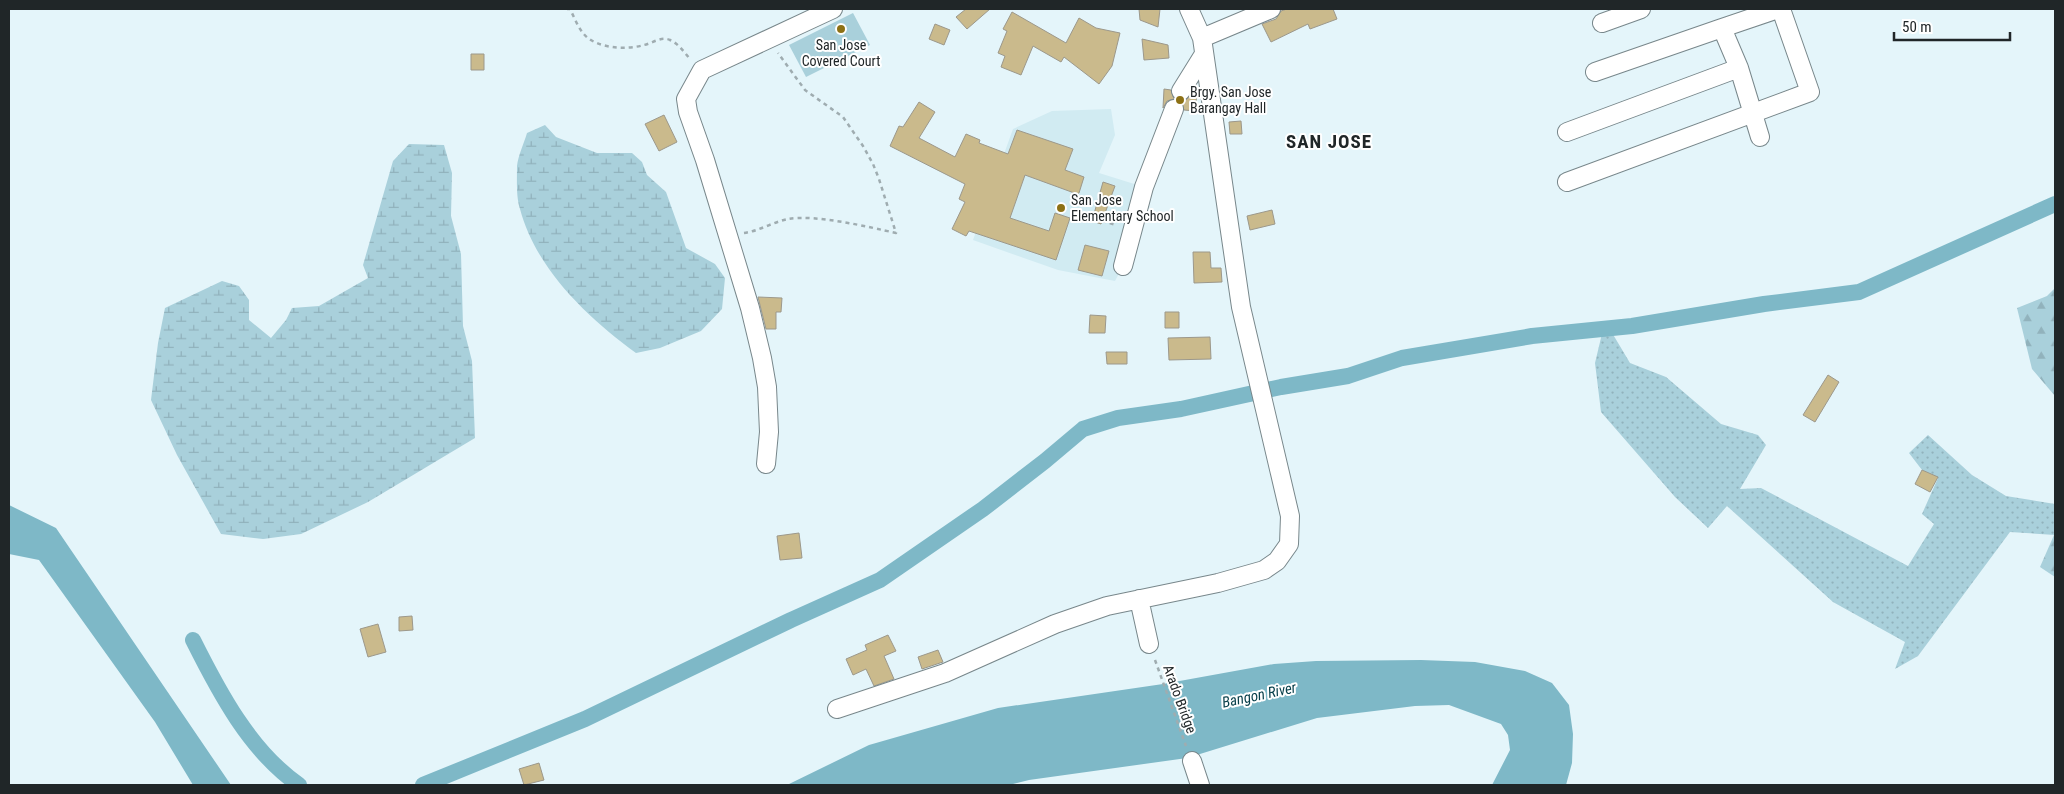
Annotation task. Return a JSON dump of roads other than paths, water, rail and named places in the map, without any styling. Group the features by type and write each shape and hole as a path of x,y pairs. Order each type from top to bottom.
{"street":[{"path":"766,464 769,432 768,387 762,358 750,308 688,112 686,98 702,70 833,9"},
{"path":"837,710 945,673 1055,624 1108,606 1241,578 1264,570 1277,561 1289,544 1290,516 1241,308 1203,46 1188,9"},
{"path":"1182,91 1203,46 1271,9"},
{"path":"1602,23 1641,9"},
{"path":"1567,182 1810,92 1780,9 1595,72"},
{"path":"1722,28 1738,68 1760,137"},
{"path":"1567,132 1738,68"},
{"path":"1123,266 1144,187 1174,109"},
{"path":"1139,599 1149,644"},
{"path":"1192,761 1200,785"}],"water":[{"path":"9,505 56,528 231,785 193,785 155,722 39,560 9,554"},
{"name":"Bangon River","path":"1421,660 1475,662 1525,671 1552,683 1569,705 1573,734 1572,763 1566,785 1492,785 1510,750 1508,735 1501,724 1449,705 1415,706 1317,718 1187,758 1029,780 1009,785 787,785 869,745 998,708 1163,684 1274,664 1316,661"}],"waterway":[{"path":"423,785 585,719 791,620 880,580 983,509 1083,429 1118,418 1181,409 1281,387 1348,376 1402,358 1532,336 1632,326 1764,304 1859,292 2055,204"},
{"path":"193,640 237,719 265,755 299,785"}],"place":[{"name":"San Jose Covered Court","path":"841,29"},
{"name":"Brgy. San Jose Barangay Hall","path":"1180,100"},
{"name":"San Jose Elementary School","path":"1061,208"}],"district":[{"name":"SAN JOSE","path":"1329,141"}]}
